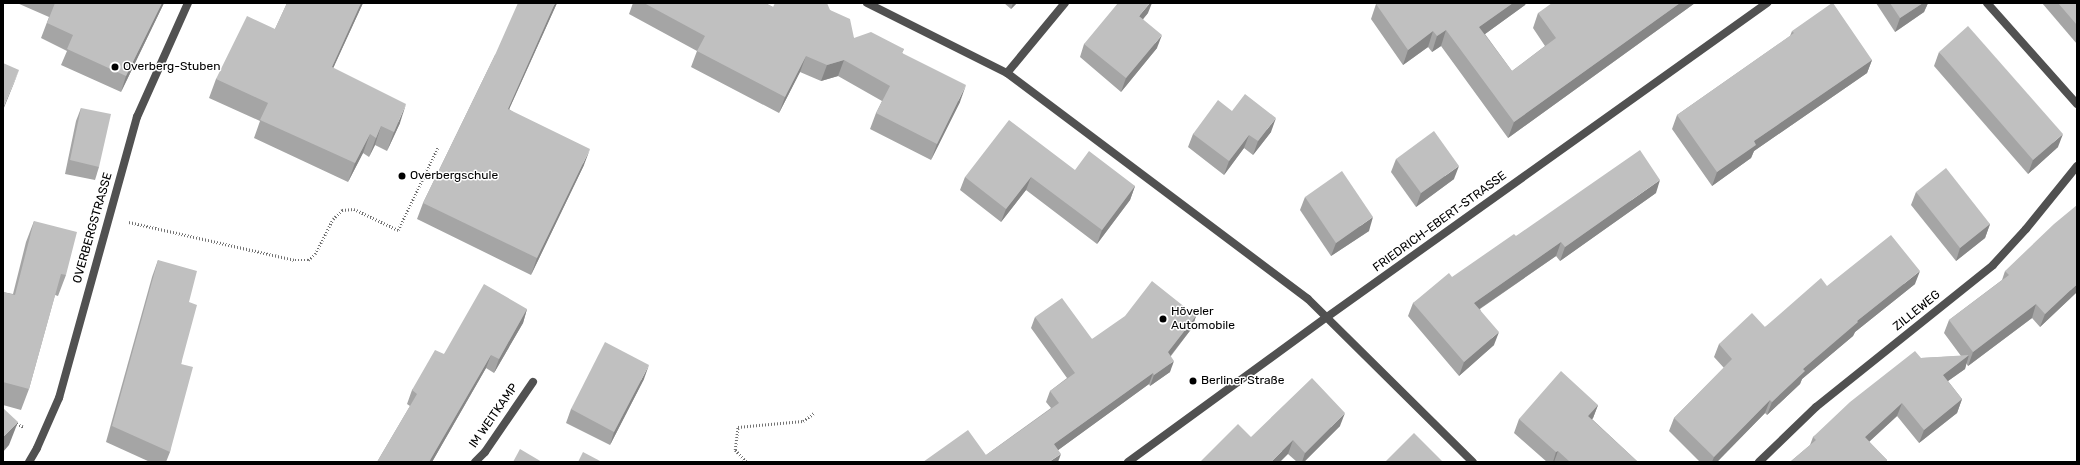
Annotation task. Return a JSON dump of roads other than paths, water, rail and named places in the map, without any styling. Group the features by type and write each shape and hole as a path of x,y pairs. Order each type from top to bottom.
{"street":[{"name":"OVERBERGSTRASSE","path":"28,462 37,448 59,398 136,117 188,3"},
{"path":"867,3 1007,73 1308,299 1473,462"},
{"path":"1007,73 1065,3"},
{"name":"FRIEDRICH-EBERT-STRASSE","path":"1128,462 1327,317 1767,3"},
{"path":"1987,3 2077,104"},
{"name":"ZILLEWEG","path":"1759,462 1816,407 1993,265 2026,229 2077,166"},
{"name":"IM WEITKAMP","path":"475,462 485,452 533,382"}],"place":[{"name":"Overberg-Stuben","path":"115,67"},
{"name":"Overbergschule","path":"402,176"},
{"name":"Höveler Automobile","path":"1163,319"},
{"name":"Berliner Straße","path":"1193,381"}]}
